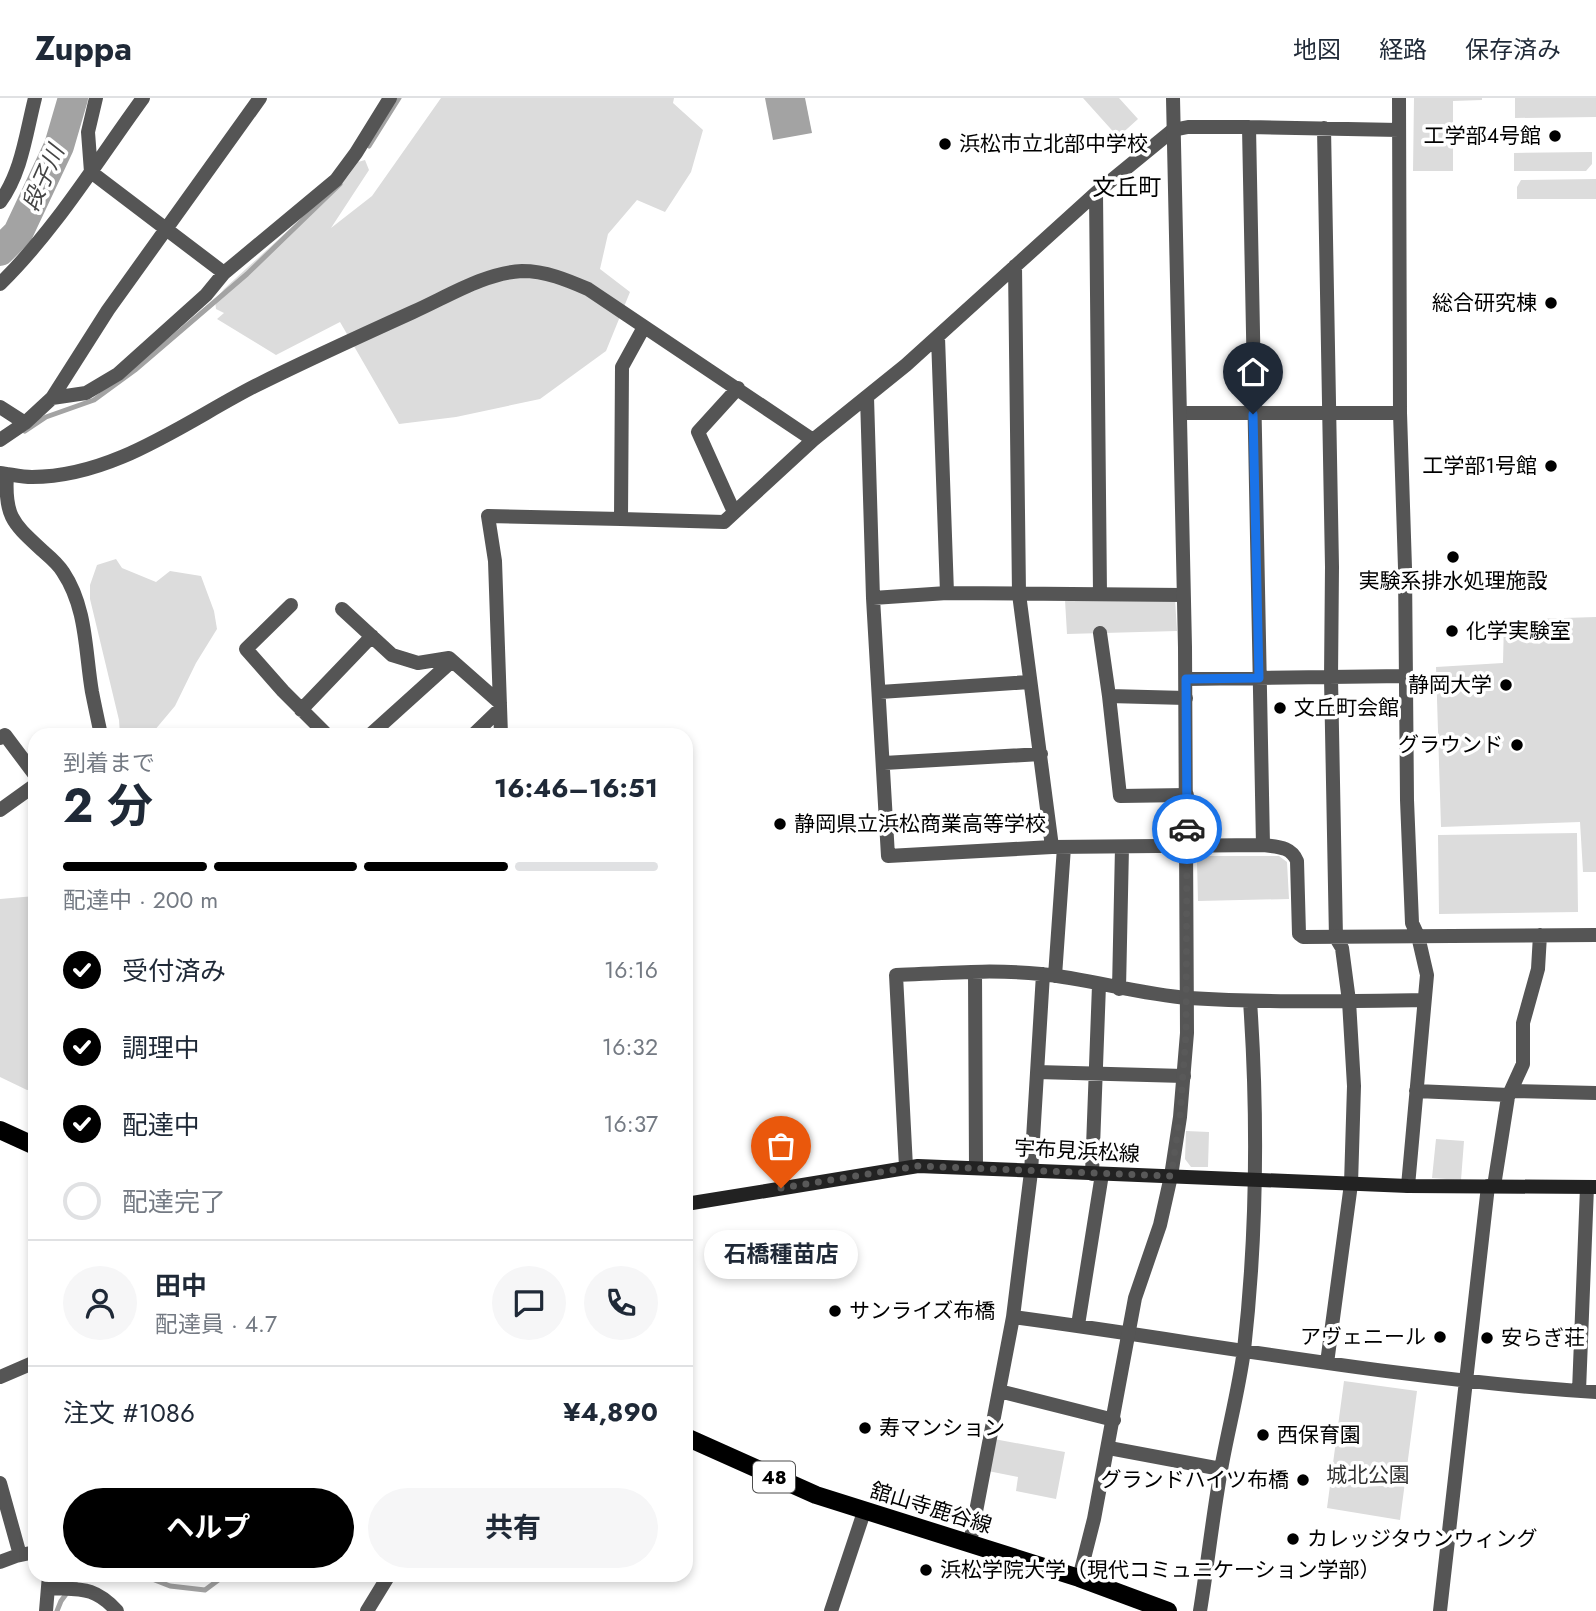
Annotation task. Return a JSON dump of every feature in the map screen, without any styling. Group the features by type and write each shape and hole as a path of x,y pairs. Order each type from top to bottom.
{"main road":[{"path":"8,1133 28,1143"},
{"name":"宇布見浜松線","path":"693,1203 906,1167 976,1167 1031,1172 1408,1186 1592,1187"},
{"name":"舘山寺鹿谷線","path":"693,1440 816,1495 1079,1578 1168,1611"}],"street":[{"path":"0,202 11,187 22,155 35,98"},
{"path":"96,98 88,132 91,172 224,273"},
{"path":"0,284 23,262 66,207 143,98"},
{"path":"0,440 25,423 52,398 108,310 260,98"},
{"path":"52,398 86,393 118,374 206,295 224,273 336,180 390,98"},
{"path":"1079,1578 1109,1448 1139,1282 1160,1225 1171,1176 1184,1076 1186,679 1173,98"},
{"path":"1399,98 1400,413 1407,800 1412,923 1418,936 1427,975 1408,1186"},
{"path":"501,728 495,561 488,516 724,522 813,440 938,337 1096,193 1173,130 1188,127 1249,127 1399,130"},
{"path":"1249,127 1263,845"},
{"path":"1324,128 1336,938 1342,948 1349,1001 1354,1086 1351,1184 1326,1363"},
{"path":"1096,193 1100,594"},
{"path":"970,1543 1013,1317 1031,1172 1037,1072 1049,975 1058,847 1029,682 1019,594 1015,266"},
{"path":"100,728 78,602 59,566 11,517 4,474 31,477 100,466 200,417 283,372 491,277 522,271 556,275 588,289 813,440"},
{"path":"621,519 622,367 644,327"},
{"path":"938,337 947,593"},
{"path":"734,512 698,432 737,388"},
{"path":"867,397 873,598 888,856 1058,847 1263,845 1285,848 1294,853 1297,861 1299,934 1307,937 1596,935"},
{"path":"0,407 25,423"},
{"path":"1181,413 1400,413"},
{"path":"873,598 947,593 1183,595"},
{"path":"291,604 246,649 320,728"},
{"path":"342,609 392,655 418,663 449,658 500,706"},
{"path":"1100,633 1120,796 1187,794"},
{"path":"301,709 372,636"},
{"path":"378,728 452,661"},
{"path":"1186,679 1406,676"},
{"path":"880,692 1029,682"},
{"path":"1109,696 1186,698"},
{"path":"480,728 500,706"},
{"path":"0,738 5,735 28,766"},
{"path":"884,764 1041,754"},
{"path":"0,810 28,790"},
{"path":"1119,989 1122,847"},
{"path":"1440,1611 1465,1382 1491,1186 1511,1093 1523,1064 1523,1023 1538,969 1539,935"},
{"path":"906,1167 896,975 1006,971 1049,975 1119,989 1186,998 1250,1001 1424,1000"},
{"path":"975,972 976,1167"},
{"path":"1078,1325 1097,1174 1099,985"},
{"path":"1200,1611 1221,1469 1243,1352 1251,1271 1255,1181 1255,1077 1250,1001"},
{"path":"1037,1072 1184,1076"},
{"path":"1416,1091 1596,1093"},
{"path":"1579,1391 1592,1187"},
{"path":"1013,1317 1465,1382 1596,1392"},
{"path":"0,1377 28,1365"},
{"path":"999,1391 1114,1420"},
{"path":"1109,1448 1221,1469"},
{"path":"0,1483 20,1555"},
{"path":"831,1611 864,1512"},
{"path":"0,1562 28,1553"},
{"path":"367,1611 385,1582"},
{"path":"46,1611 51,1584 97,1593 117,1611"}],"green space":[{"path":"441,98 674,98 673,103 703,130 691,172 665,212 637,200 608,234 600,269 630,292 606,351 540,399 456,417 399,424 340,322 276,355 217,319 224,313 216,309 215,300 348,176 358,162 365,160 369,170 331,228 372,196"},
{"path":"1083,98 1119,98 1138,119 1118,137"},
{"path":"1414,98 1482,98 1453,101 1453,171 1413,171"},
{"path":"1515,98 1596,98 1596,117 1515,118"},
{"path":"1592,152 1592,164 1586,171 1514,171 1514,153"},
{"path":"1596,179 1596,199 1517,199 1517,187 1521,180"},
{"path":"116,559 122,568 156,582 170,571 201,576 214,611 217,629 196,663 175,706 157,728 120,728 90,599 90,585 97,565"},
{"path":"1175,599 1177,631 1067,634 1065,600"},
{"name":"グラウンド","path":"1596,617 1596,872 1583,872 1580,822 1441,827 1436,667 1503,663 1504,620"},
{"path":"1577,833 1578,912 1439,914 1438,835"},
{"path":"1201,856 1279,856 1287,862 1289,899 1198,901 1197,861"},
{"path":"28,897 28,1090 0,1077 0,899"},
{"path":"1186,1131 1209,1132 1208,1167 1191,1167 1185,1159"},
{"path":"1436,1139 1464,1141 1461,1180 1432,1178"},
{"name":"城北公園","path":"1344,1381 1417,1391 1400,1520 1327,1508"},
{"path":"994,1439 1065,1452 1056,1499 1016,1491 1018,1477 988,1471"}],"shaded area":[{"path":"765,98 805,98 812,133 773,140"}],"waterway":[{"name":"段子川","path":"0,251 18,233 59,146 73,98"},
{"path":"369,146 399,98"},
{"path":"25,431 46,417 94,400 135,370 247,274 340,184"},
{"path":"57,1611 75,1582"},
{"path":"160,1582 170,1586 205,1590 216,1582"}],"way so far":[{"path":"781,1188 918,1166 1171,1176 1180,1117 1186,1033 1187,829"}],"place":[{"name":"工学部4号館","path":"1555,136"},
{"name":"浜松市立北部中学校","path":"945,144"},
{"name":"総合研究棟","path":"1551,303"},
{"name":"工学部1号館","path":"1551,466"},
{"name":"実験系排水処理施設","path":"1453,557"},
{"name":"化学実験室","path":"1452,631"},
{"name":"静岡大学","path":"1506,685"},
{"name":"文丘町会館","path":"1280,708"},
{"name":"グラウンド","path":"1517,745"},
{"name":"静岡県立浜松商業高等学校","path":"780,824"},
{"name":"石橋種苗店","path":"781,1188"},
{"name":"サンライズ布橋","path":"835,1311"},
{"name":"アヴェニール","path":"1440,1337"},
{"name":"安らぎ荘","path":"1487,1338"},
{"name":"寿マンション","path":"865,1428"},
{"name":"西保育園","path":"1263,1435"},
{"name":"グランドハイツ布橋","path":"1303,1480"},
{"name":"カレッジタウンウィング","path":"1293,1539"},
{"name":"浜松学院大学（現代コミュニケーション学部）","path":"926,1570"}],"district":[{"name":"文丘町","path":"1127,187"}],"route":[{"path":"1187,829 1186,679 1259,678 1253,414"}]}
